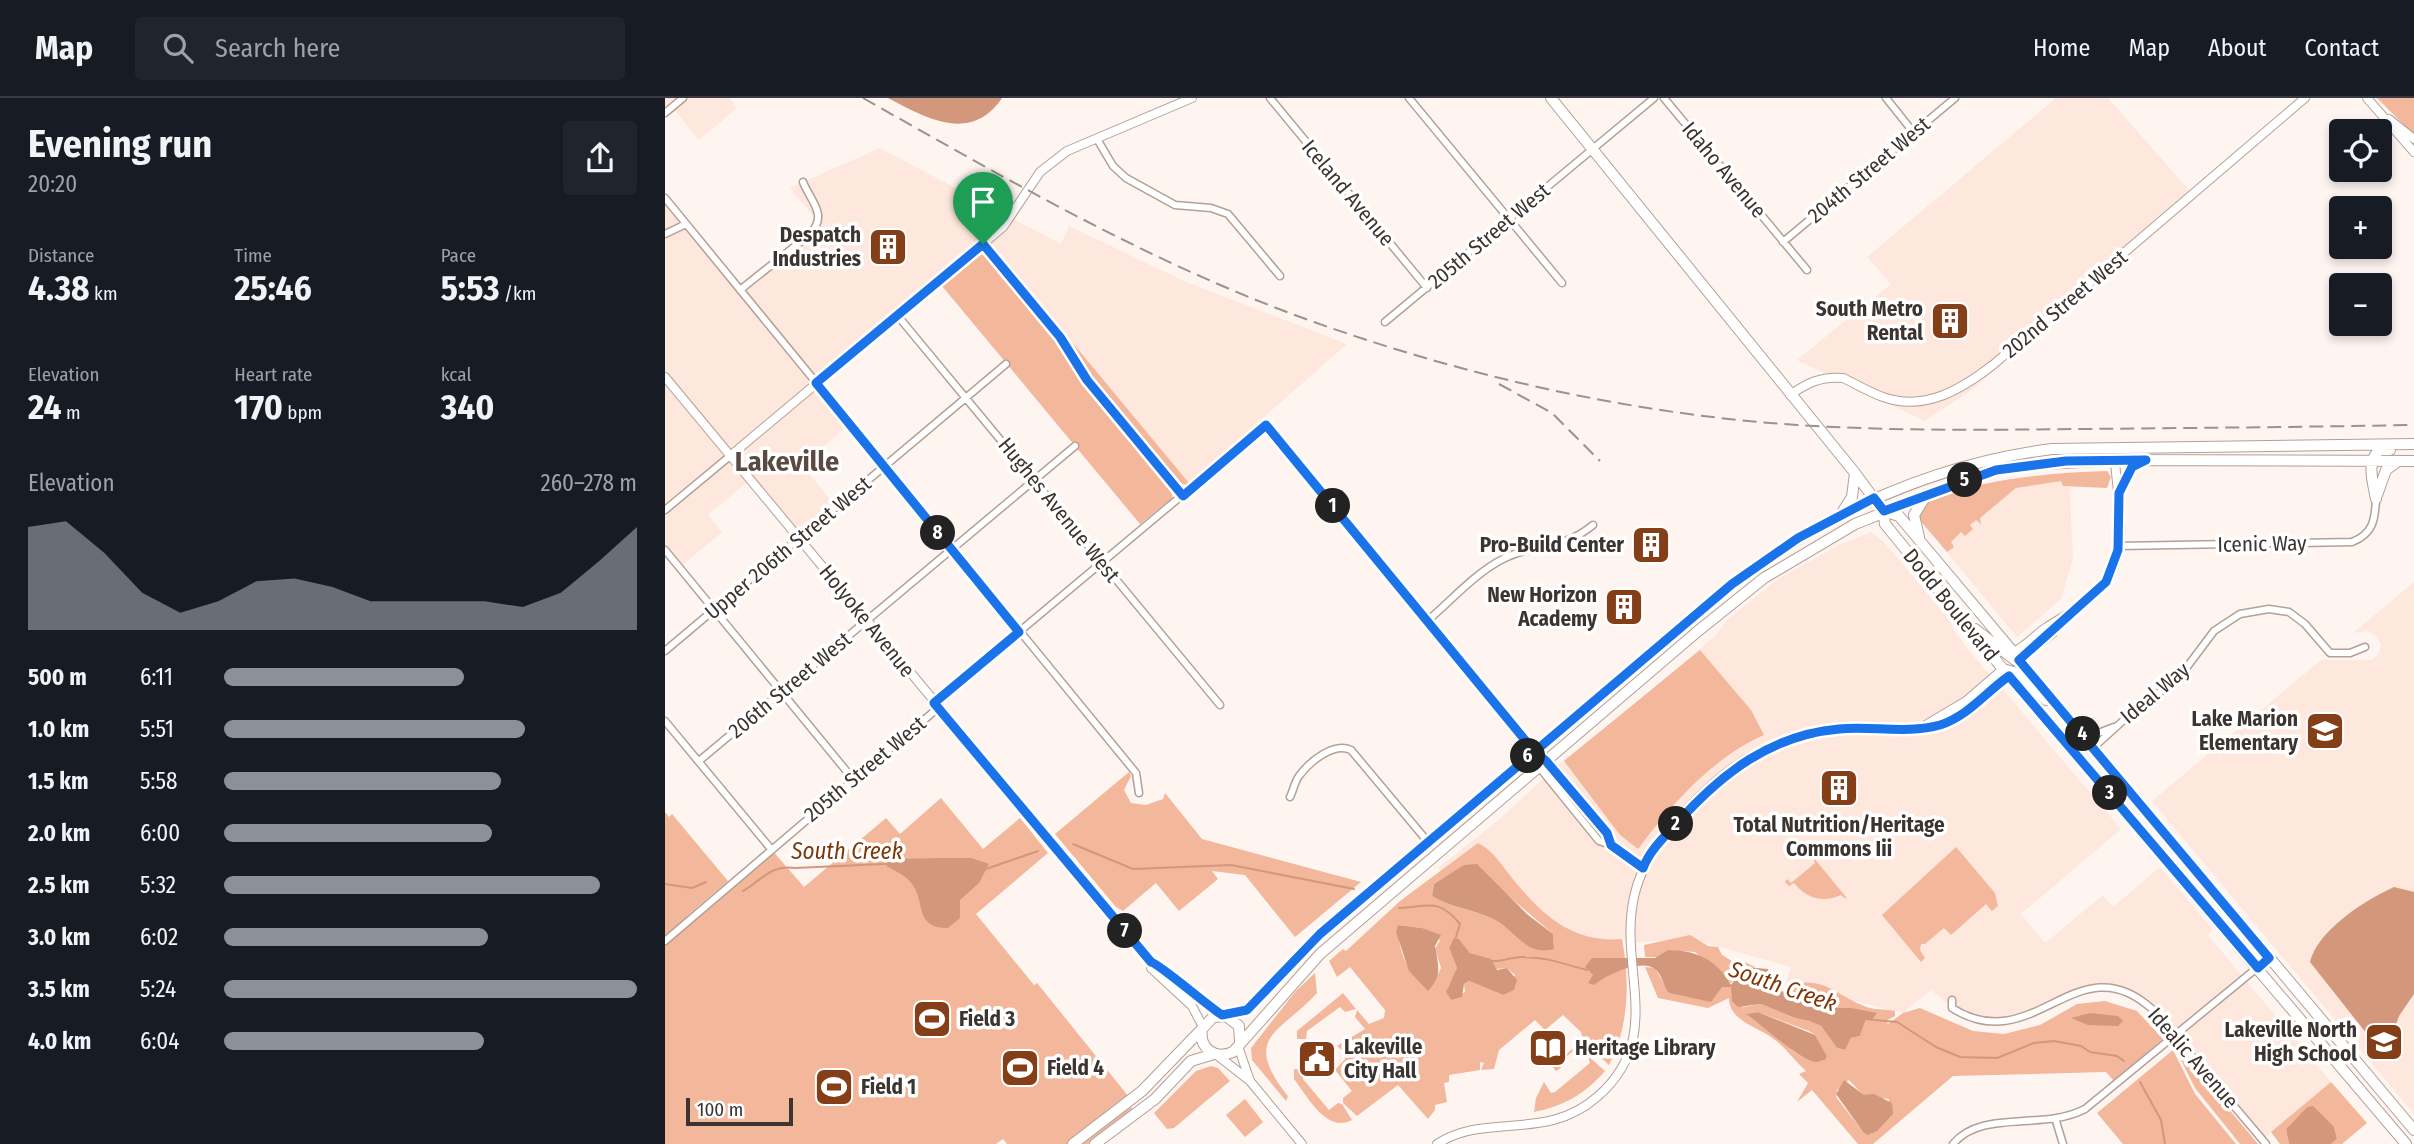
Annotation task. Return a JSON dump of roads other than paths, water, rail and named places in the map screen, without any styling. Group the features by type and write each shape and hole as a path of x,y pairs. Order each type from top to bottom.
{"main road":[{"name":"Dodd Boulevard","path":"1551,98 1855,473 1884,511 1885,524 1965,623 2406,1144"},
{"path":"1095,1144 1155,1099 1191,1061 1215,1054 1229,1054 1320,954 1732,584 1780,549 1839,515 1874,498 1957,467 1995,457 2052,449 2414,444"},
{"path":"2376,499 2373,461 2379,450 2414,444"},
{"path":"2115,460 2120,452 2151,447"},
{"path":"1073,1144 1142,1091 1209,1019 1247,1010 1303,949 1428,842 1539,759 1764,578 1820,543 1884,511 1996,470 2066,461 2409,461"},
{"path":"2376,499 2390,465 2409,461"},
{"path":"1839,515 1849,505 1855,473"},
{"path":"1923,547 1913,519 1920,502 1928,493"},
{"name":"Dodd Boulevard","path":"1884,511 1899,516 2414,1130"},
{"path":"1965,623 1987,637 2008,656 2016,656"},
{"path":"2006,672 2017,673 2064,712"},
{"path":"2061,738 2082,750 2094,747"},
{"path":"1224,1015 1239,1026 1239,1044"},
{"path":"1203,1028 1203,1044 1215,1054"}],"street":[{"path":"665,113 683,98"},
{"path":"665,510 983,244 1013,215 1045,166 1067,151 1192,98"},
{"name":"Iceland Avenue","path":"1270,98 1427,288"},
{"path":"1409,98 1562,283"},
{"name":"205th Street West","path":"1385,322 1654,98"},
{"name":"Idaho Avenue","path":"1664,98 1807,270"},
{"path":"1886,98 1914,133"},
{"name":"204th Street West","path":"1783,242 1955,98"},
{"name":"202nd Street West","path":"1790,395 1809,383 1833,377 1843,378 1898,401 1923,401 1958,389 1994,364 2305,98"},
{"path":"2367,98 2414,152"},
{"path":"2379,111 2414,139"},
{"path":"1097,139 1113,166 1126,178 1175,205 1211,208 1228,214 1280,276"},
{"path":"740,290 817,224 819,211 803,182"},
{"path":"665,198 1136,773 1139,793"},
{"path":"665,234 686,224"},
{"path":"983,244 1060,337 1087,380 1183,496"},
{"name":"Hughes Avenue West","path":"897,315 1220,705"},
{"name":"Upper 206th Street West","path":"665,651 1006,364"},
{"name":"Holyoke Avenue","path":"665,377 1151,962 1155,973 1194,1009 1203,1028"},
{"name":"205th Street West","path":"665,941 1019,632 1266,425 1427,621"},
{"name":"206th Street West","path":"699,761 1075,446"},
{"path":"2016,656 2053,633 2058,623 2106,582 2118,546 2119,493 2115,460"},
{"path":"2119,493 2132,467 2146,460"},
{"name":"Icenic Way","path":"2118,546 2352,542 2364,537 2374,524 2376,499"},
{"path":"1593,525 1558,546 1520,552 1502,559 1427,621 1539,759 1599,841 1611,845 1643,868"},
{"path":"665,550 853,779"},
{"name":"Ideal Way","path":"2094,747 2116,726 2178,679 2214,631 2240,614 2269,609 2289,612 2301,620 2330,653 2350,653 2365,647"},
{"path":"1437,1144 1468,1130 1517,1128 1557,1120 1597,1098 1617,1075 1631,1049 1637,1013 1632,906 1643,868 1656,846 1704,793 1759,752 1800,736 1832,729 1924,726 1966,701 2006,672"},
{"path":"665,721 771,849"},
{"name":"Ideal Way","path":"2082,732 2093,735 2116,726"},
{"path":"1290,797 1299,776 1331,748 1342,746 1351,750 1428,842"},
{"path":"1539,759 1607,833 1611,845"},
{"path":"1953,1144 1967,1132 1987,1125 2056,1121 2095,1103 2269,958"},
{"name":"Holyoke Avenue","path":"1151,962 1157,963 1177,982 1224,1015"},
{"name":"Idealic Avenue","path":"1952,1000 1952,1008 1973,1018 2005,1023 2028,1017 2073,992 2111,989 2149,1005 2266,1144"},
{"path":"1239,1044 1250,1081"},
{"path":"1215,1054 1250,1081 1301,1144"},
{"path":"2056,1121 2063,1144"}],"waterway":[{"name":"South Creek","path":"1073,844 1133,869 1231,865 1354,889"},
{"name":"South Creek","path":"986,869 1038,851"},
{"name":"South Creek","path":"743,891 779,868 884,864"},
{"name":"South Creek","path":"665,884 692,888 706,882"},
{"name":"South Creek","path":"1399,908 1432,906 1445,910 1460,924 1456,937"},
{"name":"South Creek","path":"1492,961 1534,958 1587,970"},
{"name":"South Creek","path":"1864,1019 1897,1022 1936,1047 1960,1057 1997,1058 2034,1043 2054,1041 2081,1046 2090,1052 2117,1056 2124,1061"},
{"name":"South Creek","path":"2140,1082 2161,1120 2165,1144"}],"railway":[{"path":"863,98 1084,220 1197,275 1372,342 1431,360 1552,390 1674,412 1735,420 1832,427 2010,430 2414,425"},
{"path":"1499,384 1552,413 1600,461"}],"place":[{"name":"Despatch Industries","path":"888,247"},
{"name":"South Metro Rental","path":"1950,321"},
{"name":"Pro-Build Center","path":"1651,545"},
{"name":"New Horizon Academy","path":"1624,607"},
{"name":"Lake Marion Elementary","path":"2325,731"},
{"name":"Total Nutrition/Heritage Commons Iii","path":"1839,788"},
{"name":"Field 3","path":"932,1019"},
{"name":"Lakeville North High School","path":"2384,1042"},
{"name":"Heritage Library","path":"1548,1048"},
{"name":"Lakeville City Hall","path":"1317,1059"},
{"name":"Field 4","path":"1020,1068"},
{"name":"Field 1","path":"834,1087"}],"district":[{"name":"Lakeville","path":"787,461"}]}
